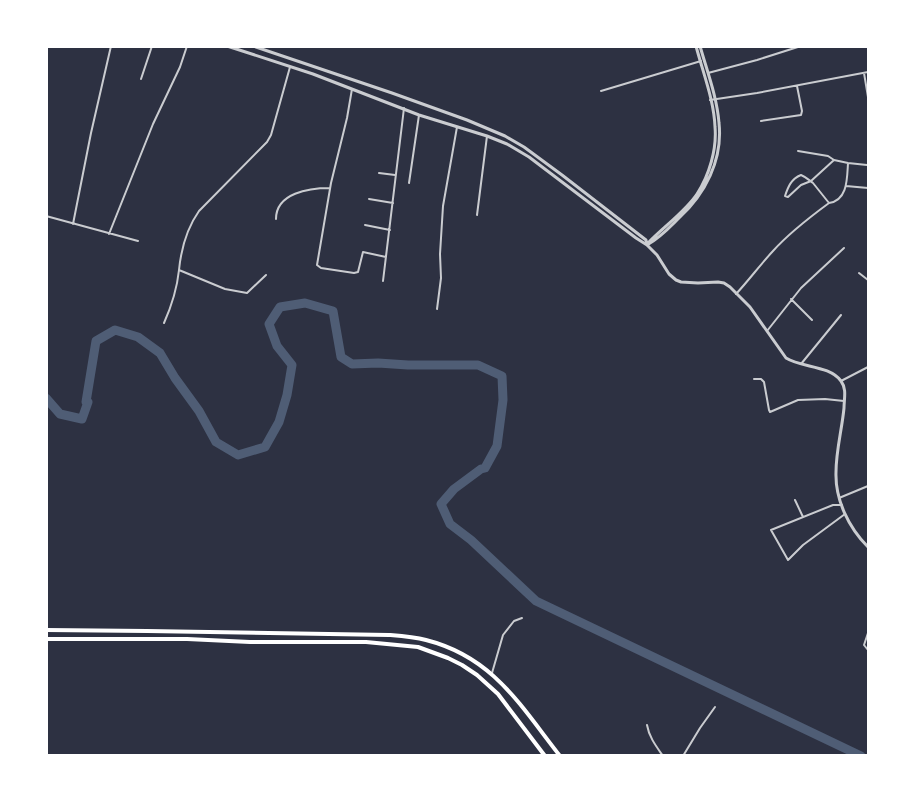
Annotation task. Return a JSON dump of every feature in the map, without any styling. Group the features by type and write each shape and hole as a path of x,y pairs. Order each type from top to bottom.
{"main road":[{"path":"46,630 389,635 425,640 458,652 492,673 511,693 560,756"},
{"path":"46,639 366,642 418,647 448,658 477,675 498,694 545,756"}],"street":[{"path":"73,224 111,46"},
{"path":"141,79 152,46"},
{"path":"109,234 187,46"},
{"path":"226,46 313,74 507,144 529,157 647,245 676,280 698,284 724,283 750,307 786,358 823,370 841,381 845,390 836,463 836,484 845,514 868,547"},
{"path":"253,46 467,120 506,136 562,175 646,240 647,245"},
{"path":"698,46 712,100"},
{"path":"708,72 801,46"},
{"path":"647,245 696,195 709,167 715,138 714,117 708,72 702,61"},
{"path":"601,91 702,61"},
{"path":"164,323 177,289 185,241 194,219 267,142 290,67"},
{"path":"313,74 315,67"},
{"path":"712,100 868,72"},
{"path":"864,73 868,97"},
{"path":"361,92 364,84"},
{"path":"760,121 796,116 802,113 798,86"},
{"path":"352,89 330,188 317,265 321,268 354,273 358,272 363,252 386,257"},
{"path":"383,281 404,108"},
{"path":"409,183 419,114"},
{"path":"436,309 441,279 443,206 457,127"},
{"path":"477,215 487,136"},
{"path":"798,151 828,156 848,163 867,165"},
{"path":"830,202 811,182 801,175 794,178 785,194 786,198 801,185 811,182 834,160"},
{"path":"736,294 779,245 830,202 841,198 846,186 848,163"},
{"path":"379,172 395,175"},
{"path":"846,186 868,188"},
{"path":"276,219 278,206 284,200 306,191 330,188"},
{"path":"369,199 393,203"},
{"path":"46,216 138,241"},
{"path":"365,225 390,230"},
{"path":"767,331 801,288 844,248"},
{"path":"180,270 225,289 244,293 251,290 266,275"},
{"path":"859,273 868,280"},
{"path":"791,299 812,320"},
{"path":"801,364 841,315"},
{"path":"841,381 868,367"},
{"path":"754,379 761,379 764,382 770,412 798,400 844,401"},
{"path":"839,498 868,486"},
{"path":"795,500 803,517"},
{"path":"842,505 833,505 771,530 788,560 845,514"},
{"path":"492,673 503,635 514,621 522,618"},
{"path":"868,633 864,645 868,650"},
{"path":"683,756 715,707"},
{"path":"646,725 648,733 663,756"}],"waterway":[{"path":"46,398 60,414 82,419 88,402 86,402 96,341 115,330 138,337 160,353 199,411 216,442 238,455 265,447 279,422 292,365 277,346 269,324 280,307 305,303 333,311 341,357 352,364 478,365 502,376 503,400 497,446 485,468 454,489 441,504 450,524 471,540 536,601 861,756"}]}
